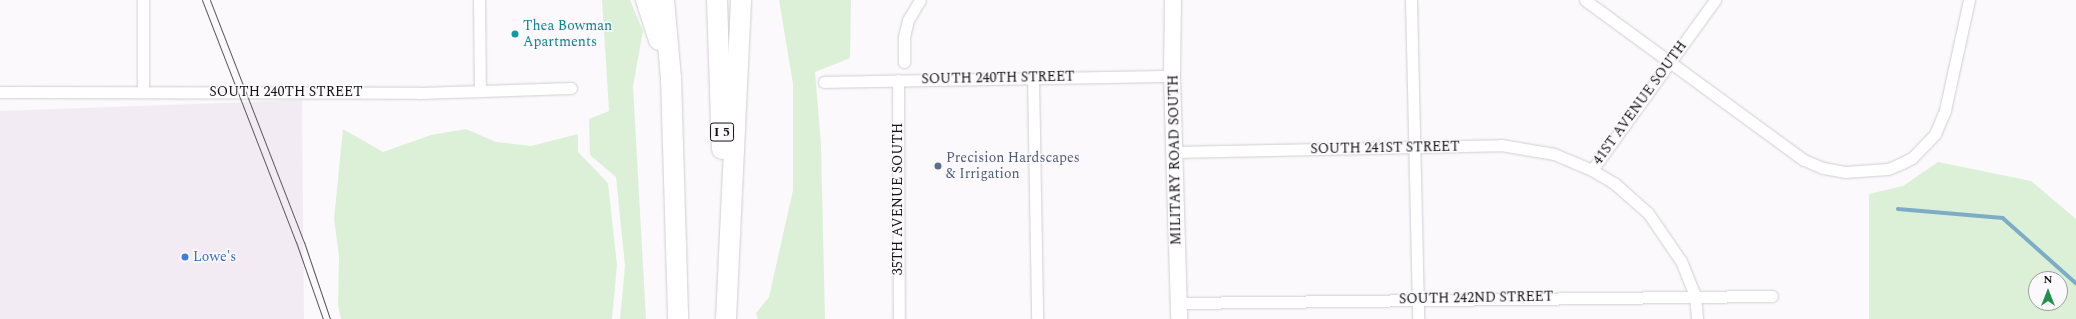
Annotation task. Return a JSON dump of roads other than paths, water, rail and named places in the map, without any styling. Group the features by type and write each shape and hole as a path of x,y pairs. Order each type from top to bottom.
{"highway":[{"path":"646,0 672,78"},
{"path":"664,0 672,78 678,319"},
{"name":"I 5","path":"716,0 727,263 726,319"},
{"path":"727,263 740,52 741,0"}],"main road":[{"name":"MILITARY ROAD SOUTH","path":"1173,0 1172,76 1179,311"}],"street":[{"path":"143,0 143,91"},
{"path":"479,0 480,89"},
{"path":"904,62 904,37 908,20 920,0"},
{"path":"1411,0 1418,319"},
{"path":"1585,0 1670,60 1804,160 1823,168 1845,172 1888,169 1912,158 1935,134 1941,124 1969,0"},
{"name":"41ST AVENUE SOUTH","path":"1697,319 1695,295 1681,261 1648,213 1614,182 1592,170 1670,60 1715,0"},
{"name":"SOUTH 240TH STREET","path":"824,82 1172,76"},
{"path":"1033,78 1037,319"},
{"name":"35TH AVENUE SOUTH","path":"898,80 899,319"},
{"name":"SOUTH 240TH STREET","path":"0,92 143,91 418,93 480,89 571,88"},
{"name":"SOUTH 241ST STREET","path":"1174,152 1517,146 1554,154 1592,170"},
{"name":"SOUTH 242ND STREET","path":"1179,311 1418,298 1695,295 1772,296"}],"waterway":[{"path":"1898,209 2003,218 2076,283"}],"tram line":[{"path":"202,0 296,242 323,319"},
{"path":"210,0 304,242 330,319"}],"place":[{"name":"Thea Bowman Apartments","path":"515,34"},
{"name":"Precision Hardscapes & Irrigation","path":"938,166"},
{"name":"Lowe's","path":"185,257"}]}
